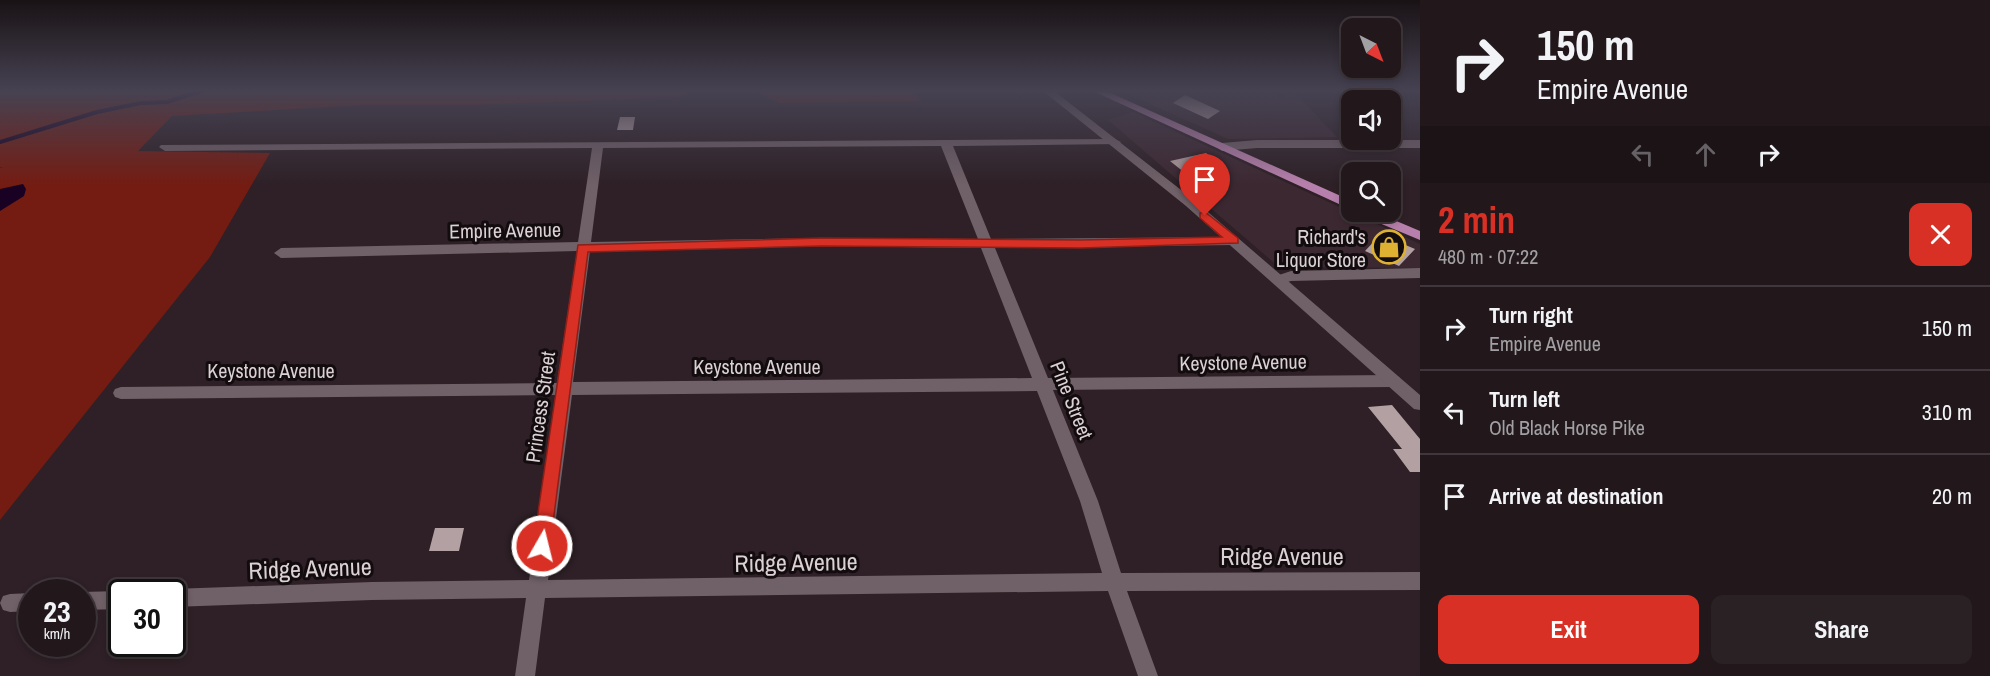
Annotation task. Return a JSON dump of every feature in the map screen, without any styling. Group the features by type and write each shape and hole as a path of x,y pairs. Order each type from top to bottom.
{"main road":[{"path":"1168,123 1341,201"},
{"path":"1388,222 1420,236"}],"street":[{"path":"1089,123 1234,241 1420,404"},
{"name":"Pine Street","path":"946,142 1089,501 1114,582 1148,676"},
{"path":"165,147 1115,142"},
{"path":"1222,147 1257,144 1420,144"},
{"name":"Princess Street","path":"525,676 598,145"},
{"name":"Empire Avenue","path":"281,253 821,242 1081,244 1234,241"},
{"path":"1278,280 1291,276 1420,273"},
{"name":"Keystone Avenue","path":"121,393 1393,381"},
{"name":"Ridge Avenue","path":"186,598 372,591 535,591 1114,582 1420,581"},
{"path":"10,603 18,603"}],"shaded area":[{"path":"0,123 166,123 138,151 270,153 210,257 0,520 0,168 3,167 0,167"},
{"path":"1111,123 1156,123 1341,208 1341,222 1372,222 1420,244 1420,268 1279,267"},
{"path":"1191,123 1323,123 1337,137 1228,139"},
{"path":"23,184 26,189 24,196 0,211 0,189"}],"building":[{"path":"619,123 634,123 633,130 617,130"},
{"path":"1206,153 1226,168 1190,177 1170,161"},
{"name":"Richard's Liquor Store","path":"1379,236 1415,249 1399,266 1365,251"},
{"path":"1392,405 1420,439 1420,472 1410,472 1393,449 1402,449 1368,407"},
{"path":"435,528 464,528 459,551 429,551"}],"waterway":[{"path":"0,142 63,123"}],"place":[{"name":"Richard's Liquor Store","path":"1389,247"}],"route":[{"path":"542,546 583,248 821,242 1081,244 1234,241 1205,216"}]}
